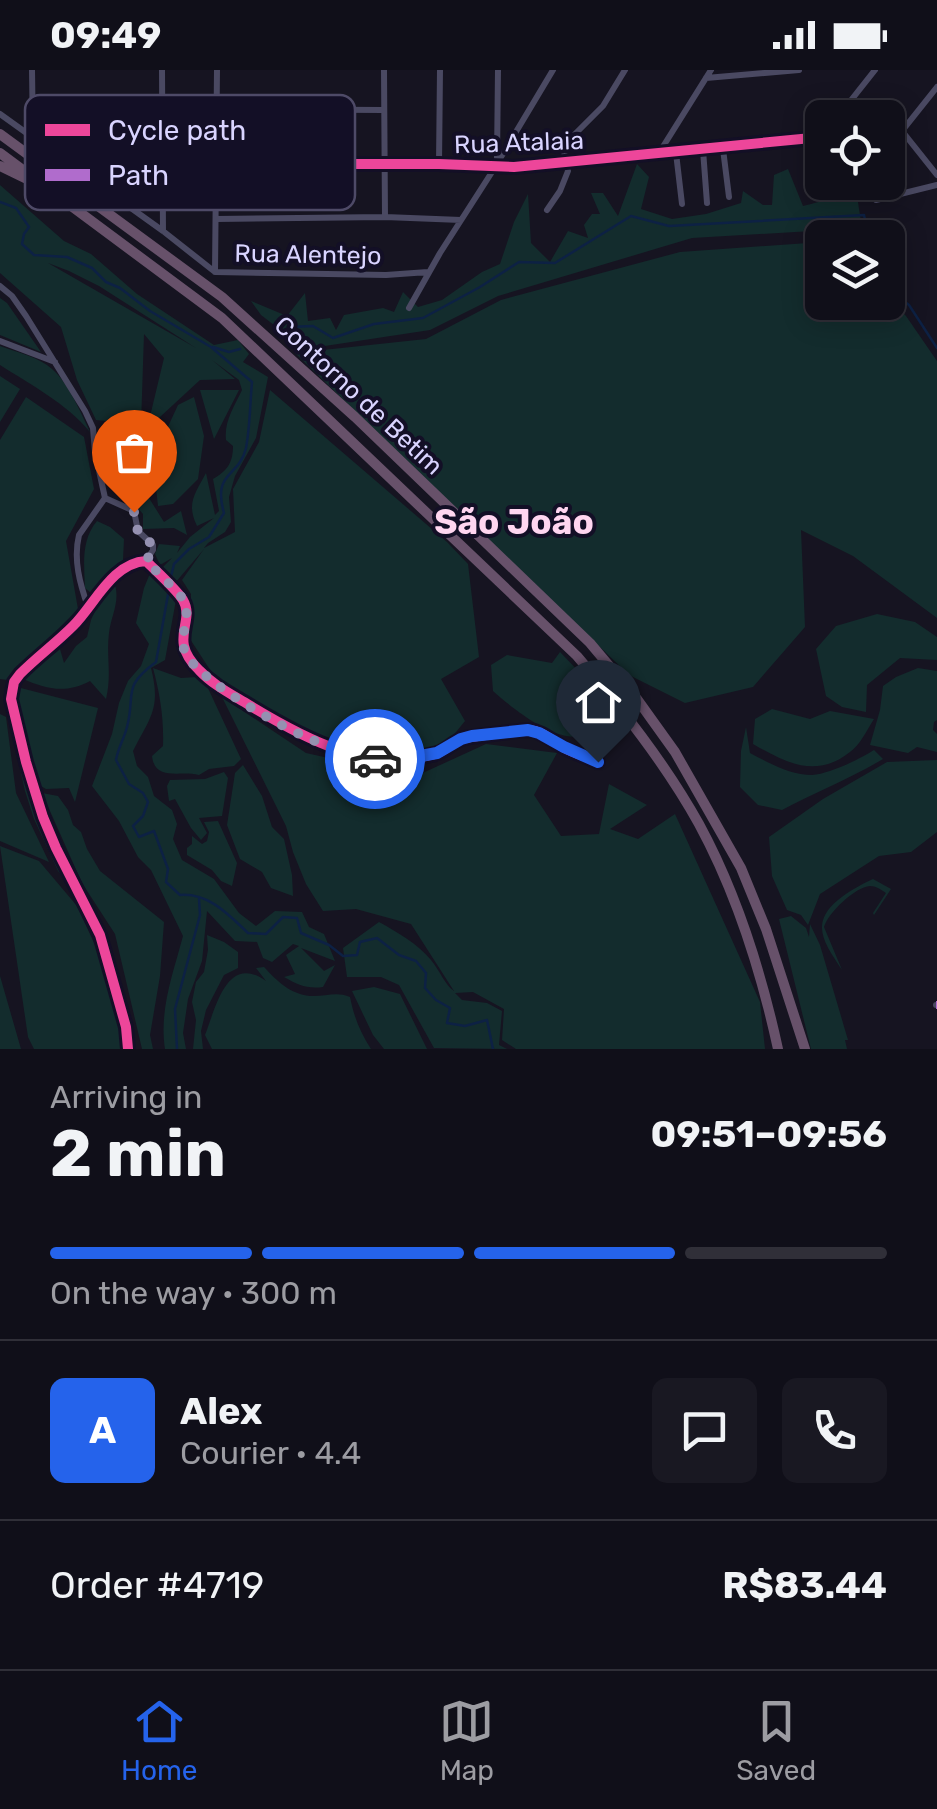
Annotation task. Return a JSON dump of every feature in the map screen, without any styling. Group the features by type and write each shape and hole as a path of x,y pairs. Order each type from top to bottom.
{"highway":[{"name":"Contorno de Betim","path":"0,134 25,152"},
{"name":"Contorno de Betim","path":"0,153 25,171"},
{"path":"0,166 25,178"},
{"name":"Contorno de Betim","path":"77,210 222,318 577,656 634,724 699,825 723,874 763,984 778,1049"},
{"name":"Contorno de Betim","path":"104,210 222,297 355,418 590,643 637,698 676,752 741,868 766,928 805,1049"}],"street":[{"path":"384,70 385,217"},
{"path":"439,164 440,70"},
{"path":"496,166 498,70"},
{"path":"409,308 554,70"},
{"path":"547,210 568,172 564,152 568,140 603,106 625,70"},
{"path":"658,153 711,70"},
{"path":"705,78 799,70"},
{"path":"851,100 874,70"},
{"path":"905,127 937,87"},
{"path":"355,110 383,110"},
{"name":"Rua Alentejo","path":"0,114 25,132"},
{"path":"905,135 937,173"},
{"name":"Rua Atalaia","path":"355,164 514,168 805,139"},
{"path":"723,149 728,197"},
{"path":"703,150 707,203"},
{"path":"676,153 682,204"},
{"path":"905,193 937,185"},
{"name":"Rua Alentejo","path":"133,210 215,272 428,272"},
{"path":"163,210 163,232"},
{"path":"215,272 216,210"},
{"path":"216,218 462,220"},
{"path":"0,286 26,316 93,428 105,498 77,542 78,578 88,607"},
{"path":"0,341 56,363"},
{"path":"105,498 134,512 138,532 153,545 146,561"},
{"path":"146,561 184,601 182,642 195,667 212,682 314,741 381,760 401,760 437,753 472,736 528,730 598,762"},
{"path":"128,1049 126,1028 100,935 43,817 11,699 20,674 60,640 122,569 146,561"}],"green space":[{"path":"637,164 649,177 641,209 672,219 741,203 743,191 763,205 772,205 774,175 788,169 803,206 822,200 858,200 861,220 805,220 805,231 692,238 498,296 430,330 305,349 261,315 251,301 287,316 305,293 308,321 330,318 336,330 344,315 383,308 394,312 403,292 418,307 442,300 500,264 528,194 531,243 550,262 568,231 588,238 584,225 592,214 600,214 591,193 603,193 618,216"},
{"path":"0,185 64,241 91,254 137,294 214,345 238,340 249,354 243,362 268,377 256,438 235,476 229,497 231,522 225,532 204,548 235,532 233,489 259,442 270,390 468,564 479,657 441,679 465,721 447,743 384,756 304,730 216,679 190,639 191,594 182,580 204,549 175,583 161,569 172,558 160,565 155,554 159,544 180,546 177,553 214,518 197,526 192,511 193,499 206,473 215,515 219,511 213,479 225,470 232,457 233,446 226,440 226,433 242,390 239,380 212,360 235,379 200,380 147,429 164,358 144,334 141,425 96,420 77,380 61,327 0,273","holes":["48,263 99,286 196,348"]},
{"path":"805,243 805,320 905,320 905,315 937,361 937,618 853,556 801,530 805,627 753,687 685,703 629,675 295,353 426,339 501,300 680,252"},
{"path":"0,298 7,303 41,352 0,335"},
{"path":"0,346 52,369 69,390 90,432 59,403 0,365"},
{"path":"0,376 20,389 0,422"},
{"path":"200,390 239,390 214,439"},
{"path":"26,397 84,437 94,489 66,541 78,609 8,680 0,679 0,440"},
{"path":"194,397 204,436 198,479 173,504 158,506 156,488 146,488 178,405"},
{"path":"101,429 142,444 137,494 121,497 111,481"},
{"path":"149,498 164,522 181,511 187,535 174,528 143,529 143,514 134,504"},
{"path":"97,521 124,539 123,560 91,593 85,588 85,553 88,536"},
{"path":"151,571 176,600 165,660 151,668 154,703 133,751 137,766 148,777 154,796 172,810 177,824 173,839 182,860 214,879 239,913 256,926 275,911 302,912 309,927 324,934 335,961 301,948 324,971 335,965 323,987 298,984 284,977 295,974 286,955 299,946 293,944 272,962 263,958 257,942 235,941 207,911 202,961 188,999 183,1033 186,1049 165,1049 164,1035 168,992 183,936 151,870 138,857 119,821 92,786 119,703 149,644 136,623"},
{"path":"115,585 106,699 90,681 56,689 23,679 60,649 64,663 87,637 100,600"},
{"path":"877,614 915,622 937,637 937,660 900,658 867,685 866,712 842,707 826,696 816,649 836,626"},
{"path":"560,652 610,704 597,729 583,736 546,729 493,691 491,665 507,655 552,663"},
{"path":"153,668 181,678 197,677 207,686 241,759 234,766 209,769 199,775 158,769 152,756 163,746 163,726"},
{"path":"918,668 937,671 937,720 933,730 937,734 937,752 917,747 908,753 870,745 883,686"},
{"path":"17,687 98,708 75,802 69,788 46,789 39,785 17,712"},
{"path":"222,697 306,753 414,777 486,744 557,753 534,795 561,836 599,834 609,784 647,805 610,829 638,839 675,814 760,1002 765,1049 516,1049 502,1040 504,1009 473,992 455,993 462,1000 487,1003 502,1011 499,1045 507,1049 434,1048 399,985 381,977 347,977 343,948 379,922 420,949 454,991 411,924 356,909 323,911 306,884 286,826"},
{"path":"772,709 810,719 830,711 874,719 850,752 825,765 801,765 753,744 755,719"},
{"path":"0,714 6,717 16,793 49,862 0,841"},
{"path":"13,722 41,823 89,917 58,871 34,819 11,728"},
{"path":"746,727 750,753 796,773 827,772 874,750 883,759 782,810 758,805 740,787"},
{"path":"937,760 937,832 911,852 879,856 820,894 808,925 801,915 787,910 772,876 769,837 823,799 887,762"},
{"path":"243,765 262,796 272,827 284,839 293,896 271,888 262,872 240,859 227,825 235,773"},
{"path":"224,772 228,778 222,816 199,818 207,833 201,840 175,799 169,801 167,786 170,780 205,779"},
{"path":"42,793 58,796 100,871 164,922 150,1035 153,1049 142,1049 115,934 82,883"},
{"path":"218,821 237,863 232,886 187,855 192,836 202,844 207,841 209,832 204,822"},
{"path":"0,846 39,861 77,906 101,958 122,1049 34,1049 28,1037"},
{"path":"873,879 891,889 874,915 886,893 876,887 864,887 843,902 824,927 842,970 826,943 822,926 824,917 842,897"},
{"path":"791,916 806,928 809,937 810,924 820,945 848,1040 847,1049 811,1049 779,919"},
{"path":"207,935 238,952 238,968 224,975 206,1010 201,1031 203,1049 193,1049 196,1020 192,1002 196,982 204,972"},
{"path":"264,967 296,993 350,997 371,1049 212,1049 205,1035 225,987 242,974 253,974 266,981 256,968"},
{"path":"0,976 21,1049 0,1049"},
{"path":"374,987 400,994 427,1049 384,1049 352,991"}],"waterway":[{"path":"0,202 16,208 29,227 22,244 34,255 67,257 92,268 106,282 211,347 252,382 246,448 221,489 224,513 209,537 174,564 170,581"},
{"path":"288,327 313,326 333,338 374,324 423,318 519,262 555,263 631,216 669,226 864,215 865,220"},
{"path":"905,302 937,348"},
{"path":"213,347 229,352 240,349"},
{"path":"169,589 156,662 134,685 116,760 129,784 143,793 148,802 143,816 133,826 139,837 154,831 168,869 166,882 180,895 200,897 217,906 248,933 266,934 283,917 297,918 301,933 343,956 357,955 360,942 377,938 399,955 416,961 426,973 425,988 450,1008 447,1023 465,1026 487,1020 493,1049"},
{"path":"177,1049 175,1009 200,915 199,899"}],"cycle path":[{"path":"355,164 514,167 805,139"},
{"path":"128,1049 126,1027 100,935 43,817 11,699 20,674 73,626 123,569 146,561 180,596 186,608 185,649 204,675 270,718 315,740 361,756 410,759 439,753 461,739 529,730 598,762"}],"way so far":[{"path":"134,512 138,532 153,545 146,561 184,601 182,642 195,667 212,682 287,728 314,741 375,759"}],"district":[{"name":"São João","path":"514,522"}],"route":[{"path":"375,759 401,760 437,753 472,736 528,730 598,762"}]}
